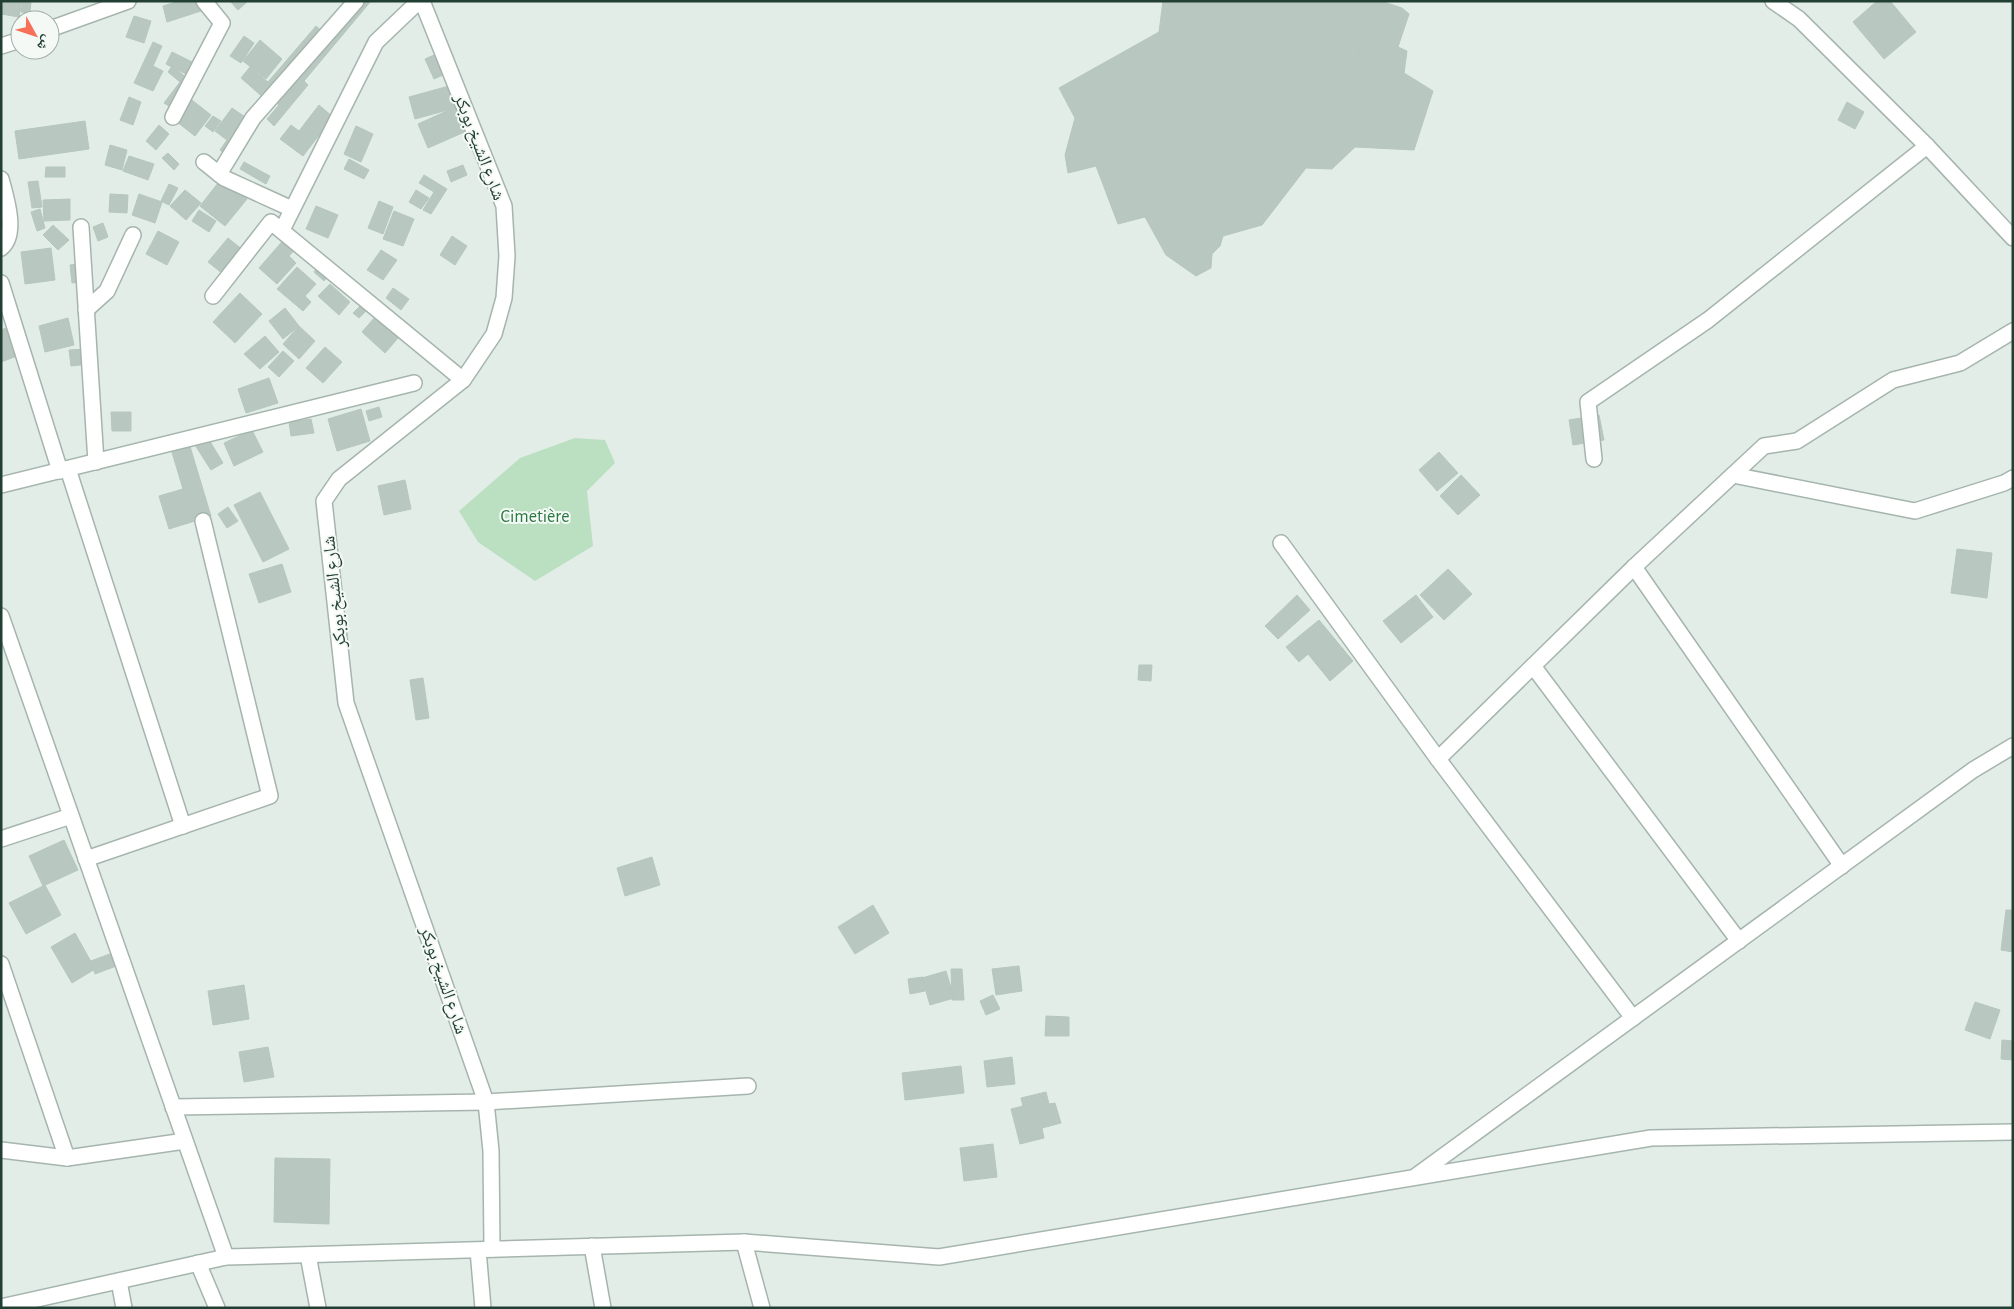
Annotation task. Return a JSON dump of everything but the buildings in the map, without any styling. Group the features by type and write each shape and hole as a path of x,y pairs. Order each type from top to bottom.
{"street":[{"path":"60,25 128,1"},
{"path":"173,117 222,23 204,1"},
{"path":"220,174 253,118 356,1"},
{"path":"282,230 376,42 420,1"},
{"name":"شارع الشيخ بوبكر","path":"420,1 504,206 506,256 504,298 494,334 464,380 340,479 324,501 346,703 486,1102 491,1151 483,1308"},
{"path":"1772,1 1799,19 1927,146 2013,238"},
{"path":"1594,459 1588,402 1708,320 1927,146"},
{"path":"204,162 220,174 292,209"},
{"path":"1,180 8,206 9,233 4,247 1,248"},
{"path":"213,296 271,222 464,380"},
{"path":"81,227 96,462"},
{"path":"86,310 107,291 133,235"},
{"path":"1,283 183,826"},
{"path":"1438,758 1634,567 1764,446 1797,441 1893,380 1960,363 2013,331"},
{"path":"1,485 414,383"},
{"path":"1733,474 1916,511 2004,483 2013,478"},
{"path":"86,859 270,796 203,522"},
{"path":"1281,544 1632,1018"},
{"path":"1634,567 1842,866"},
{"path":"1,616 226,1257"},
{"path":"1533,666 1739,941"},
{"path":"1413,1178 1973,770 2013,746"},
{"path":"1,839 71,816"},
{"path":"1,964 67,1158"},
{"path":"173,1106 486,1102 748,1086"},
{"path":"1,1307 226,1257 744,1242 939,1257 1651,1138 2013,1132"},
{"path":"1,1150 67,1158 185,1141"},
{"path":"744,1242 762,1308"},
{"path":"592,1246 603,1308"},
{"path":"308,1255 318,1308"},
{"path":"198,1263 217,1308"},
{"path":"119,1281 124,1308"}],"green space":[{"name":"Cimetière","path":"575,438 605,440 615,463 587,491 593,546 535,581 478,542 459,511 520,458"}]}
